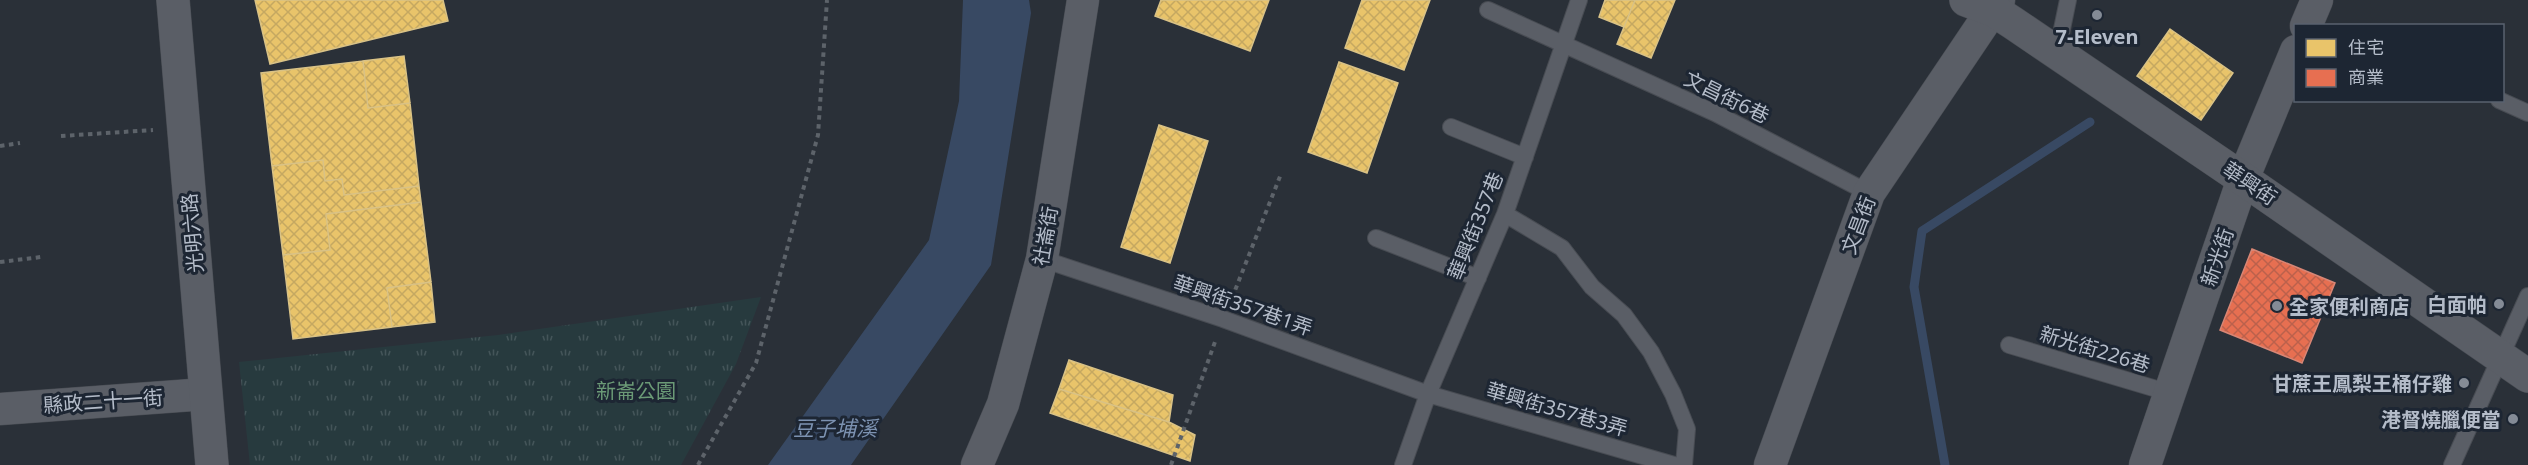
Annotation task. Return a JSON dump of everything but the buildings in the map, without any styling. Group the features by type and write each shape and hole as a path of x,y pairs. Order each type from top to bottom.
{"street":[{"name":"光明六路","path":"173,0 212,465"},
{"name":"社崙街","path":"976,465 1003,404 1042,259 1083,0"},
{"name":"華興街","path":"1986,3 2528,376"},
{"name":"文昌街","path":"1770,465 1869,193 1986,3"},
{"name":"新光街","path":"2145,465 2243,179 2294,53"},
{"name":"縣政二十一街","path":"0,409 206,394"}],"lane":[{"name":"華興街357巷","path":"1403,465 1428,394 1505,214 1579,0"},
{"path":"2057,53 2068,0"},
{"name":"文昌街6巷","path":"1488,10 1715,113 1869,193"},
{"path":"2503,102 2528,113"},
{"path":"1451,127 1525,157"},
{"path":"1505,214 1562,248 1592,287 1624,315 1652,352 1687,429 1684,465"},
{"path":"1376,238 1478,278"},
{"name":"華興街357巷1弄","path":"1042,259 1223,319 1428,394"},
{"path":"2452,465 2528,296"},
{"name":"新光街226巷","path":"2009,345 2170,393"},
{"name":"華興街357巷3弄","path":"1428,394 1674,465"}],"path":[{"path":"698,465 756,363 818,135 827,0"},
{"path":"61,135 184,128"},
{"path":"0,146 20,143"},
{"path":"0,262 41,257"}],"green space":[{"name":"新崙公園","path":"761,297 736,364 681,465 250,465 239,362 498,335"}],"water":[{"name":"豆子埔溪","path":"963,0 1029,0 1031,13 991,265 851,465 768,465 929,240 959,101"}],"waterway":[{"path":"1945,465 1914,287 1922,231 2090,122"}],"place":[{"name":"7-Eleven","path":"2097,15"},
{"name":"白面帕","path":"2499,304"},
{"name":"全家便利商店","path":"2277,306"},
{"name":"甘蔗王鳳梨王桶仔雞","path":"2464,383"},
{"name":"港督燒臘便當","path":"2513,419"}]}
